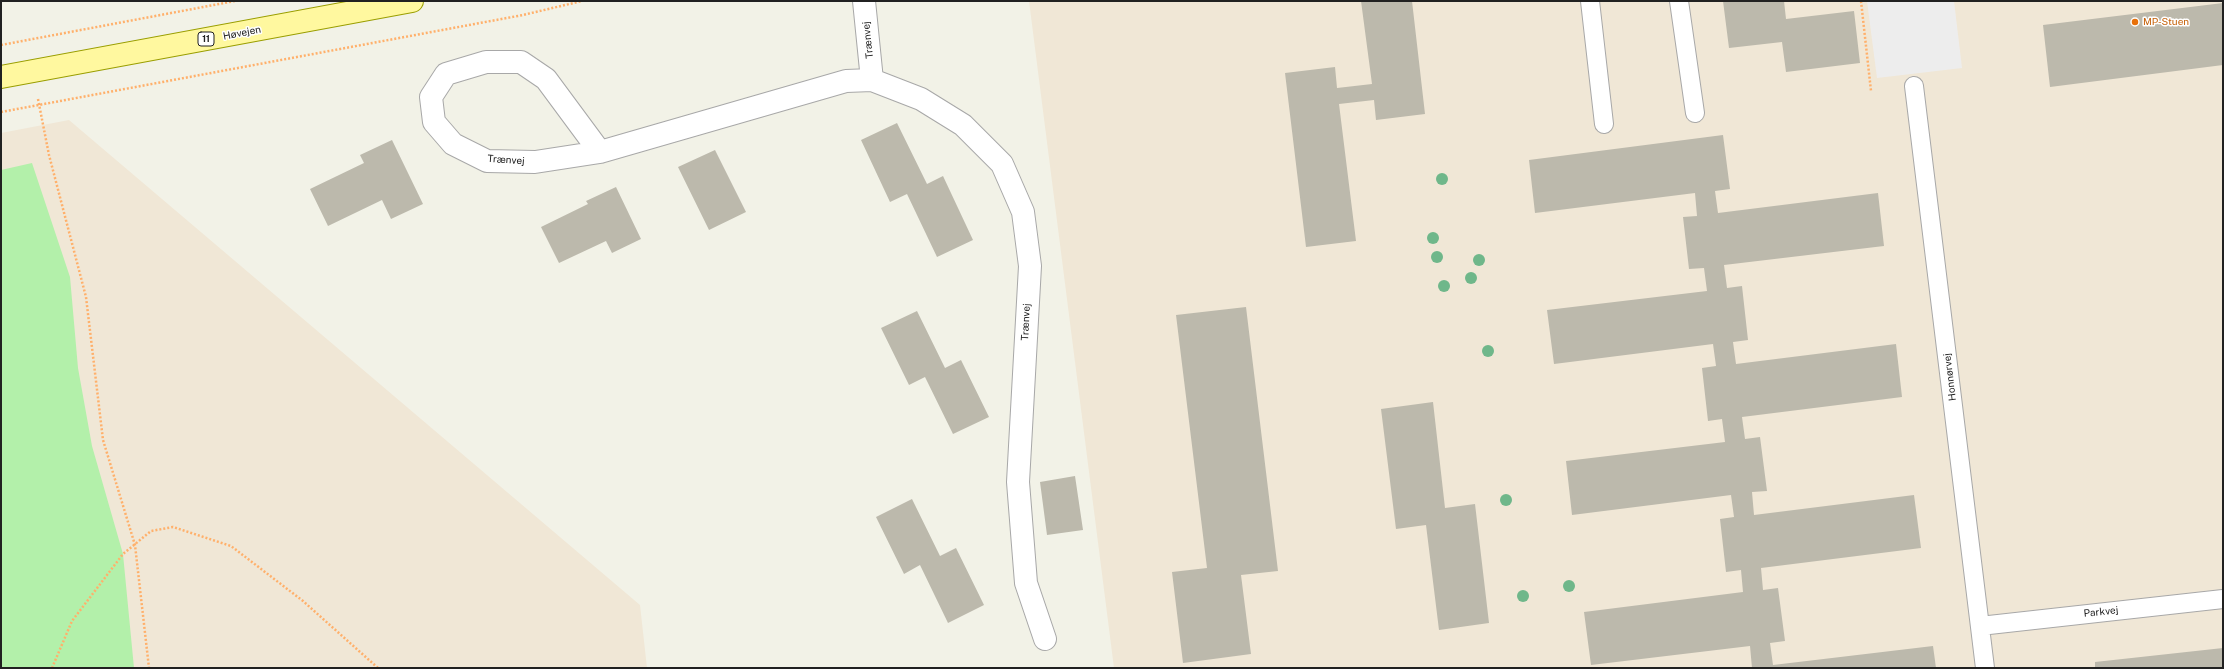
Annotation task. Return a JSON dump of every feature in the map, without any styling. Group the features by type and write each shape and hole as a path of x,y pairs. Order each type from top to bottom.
{"main road":[{"name":"Høvejen","path":"1,77 412,1"}],"street":[{"name":"Trænvej","path":"864,1 872,80"},
{"name":"Trænvej","path":"600,152 546,80 521,62 486,62 446,74 430,98 434,122 453,144 487,161 535,162 600,152 846,81 872,80 921,99 963,125 1002,164 1023,212 1030,266 1018,482 1026,583 1045,639"}],"lane":[{"path":"1590,1 1604,124"},
{"path":"1679,1 1695,113"},
{"name":"Honnørvej","path":"1914,86 1985,668"},
{"name":"Parkvej","path":"1980,626 2223,599"}],"path":[{"path":"1,45 236,1"},
{"path":"1,112 516,17 582,1"},
{"path":"1860,1 1871,91"},
{"path":"33,71 49,155 86,297 103,440 135,545 149,668"},
{"path":"52,668 72,621 123,554 151,531 173,528 231,546 303,601 378,668"}],"shaded area":[{"path":"1029,1 2223,1 2223,668 1114,668"},
{"path":"1867,1 1954,1 1962,68 1877,78"},
{"path":"69,120 640,605 647,668 1,668 1,133"}],"green space":[{"path":"32,163 70,277 78,368 92,446 123,554 134,668 1,668 1,170"}],"building":[{"path":"1361,1 1412,1 1425,114 1376,120 1374,100 1339,104 1356,241 1306,247 1285,73 1335,67 1337,88 1372,84"},
{"path":"1723,1 1784,1 1786,19 1854,11 1860,63 1786,72 1782,42 1729,48"},
{"path":"2223,3 2223,65 2050,87 2043,25"},
{"path":"897,123 927,184 943,176 973,240 937,257 907,194 890,202 861,140"},
{"path":"1723,135 1730,189 1715,191 1718,213 1878,193 1884,246 1724,265 1727,288 1742,286 1748,340 1733,342 1736,364 1896,344 1902,397 1742,417 1745,439 1760,437 1767,491 1752,492 1754,515 1914,495 1921,548 1761,568 1763,590 1778,588 1785,641 1770,643 1773,665 1933,646 1936,668 1752,668 1750,646 1591,665 1584,612 1743,592 1741,570 1726,572 1720,519 1734,517 1731,495 1572,515 1566,461 1725,442 1722,419 1708,421 1702,368 1716,366 1713,344 1554,364 1547,310 1707,291 1704,268 1689,269 1683,217 1697,216 1695,193 1535,213 1529,160"},
{"path":"392,140 423,204 391,219 382,200 328,226 310,189 364,163 360,155"},
{"path":"715,150 746,212 709,230 678,167"},
{"path":"616,187 641,239 612,253 606,241 559,263 541,227 588,204 586,201"},
{"path":"1246,307 1278,571 1241,575 1251,654 1183,663 1172,572 1207,568 1176,315"},
{"path":"917,311 945,368 961,360 989,417 953,434 925,377 909,385 881,328"},
{"path":"1433,402 1445,508 1475,504 1489,623 1439,630 1426,525 1396,529 1381,409"},
{"path":"1075,476 1083,530 1047,535 1040,482"},
{"path":"912,499 940,556 956,548 984,605 948,623 920,565 904,574 876,517"},
{"path":"2223,648 2223,668 2095,668 2095,662"}],"place":[{"name":"MP-Stuen","path":"2135,22"}]}
